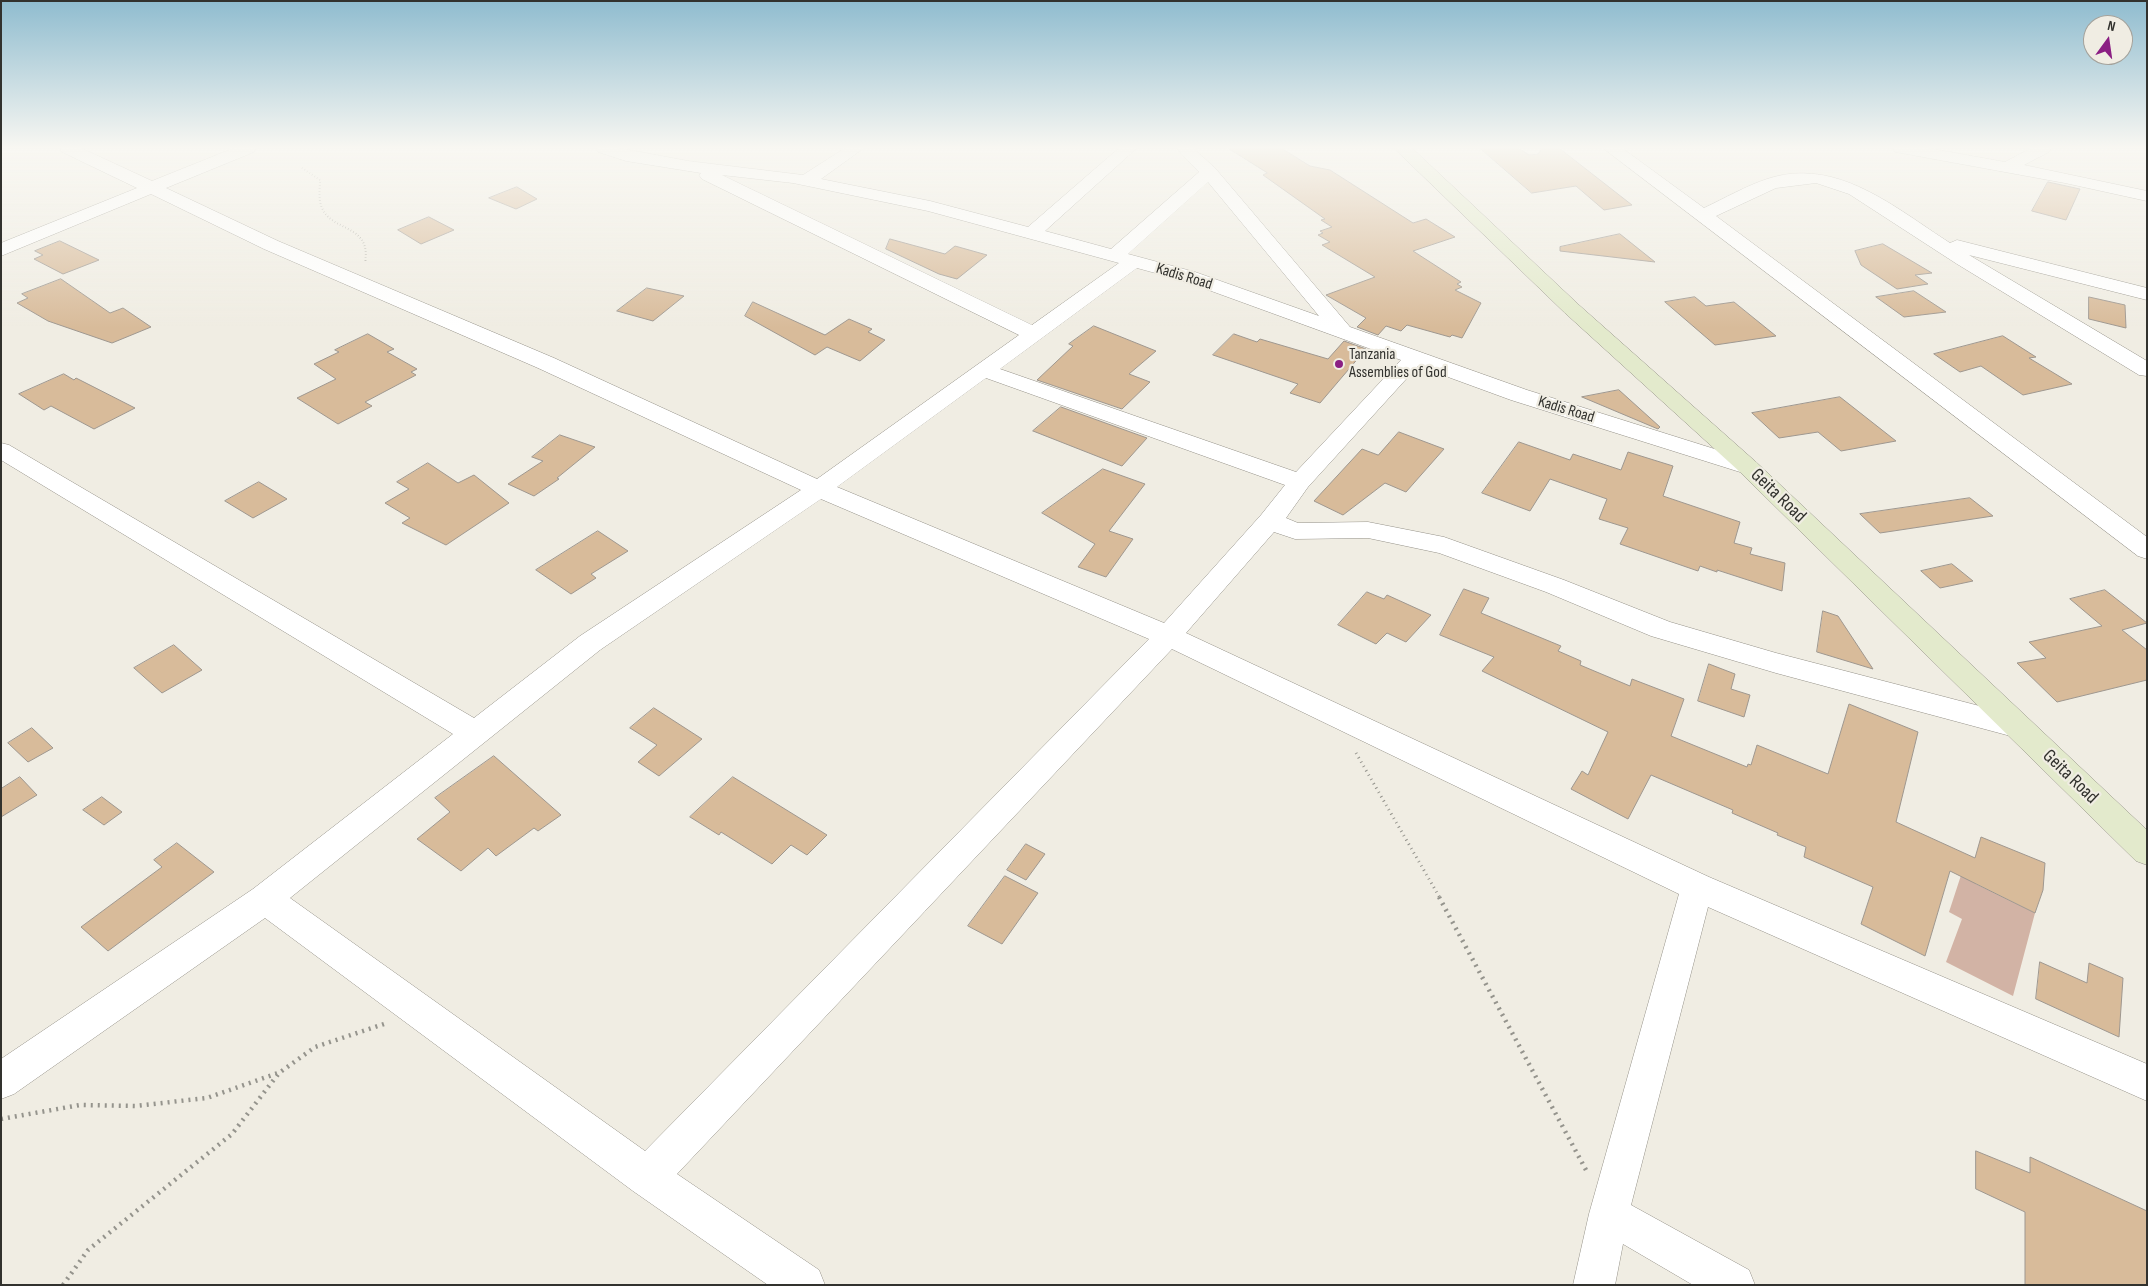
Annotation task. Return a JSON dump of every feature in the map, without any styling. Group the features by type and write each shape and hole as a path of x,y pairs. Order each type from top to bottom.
{"main road":[{"name":"Geita Road","path":"1465,208 1572,309 1748,467 2147,851"}],"street":[{"path":"1,250 100,208"},
{"path":"194,208 271,245 546,363 819,489 1168,636 1697,887 2147,1083"},
{"path":"774,208 1033,334"},
{"name":"Kadis Road","path":"937,208 1123,260 1188,276 1519,395 1748,467"},
{"path":"1031,234 1061,208"},
{"path":"1,1081 265,899 590,643 819,489 1033,334 1123,260 1174,208"},
{"path":"1239,208 1344,333"},
{"path":"1694,208 2147,550"},
{"path":"1702,214 1716,208"},
{"path":"1883,208 2147,370"},
{"path":"1933,240 2147,294"},
{"path":"647,1177 1168,636 1270,521 1300,482 1414,358"},
{"path":"983,370 1300,482"},
{"path":"1,450 475,733"},
{"path":"1270,521 1295,530 1368,530 1444,546 1554,586 1661,629 1776,663 1881,689 2018,727"},
{"path":"1594,1285 1609,1214 1697,887"},
{"path":"265,899 647,1177 804,1285"},
{"path":"1609,1214 1734,1285"}],"path":[{"path":"322,208 327,217 356,233 367,251 361,283"},
{"path":"1334,716 1444,905 1609,1214"},
{"path":"63,1285 88,1250 232,1134 279,1073 315,1047 374,1026 428,1018"},
{"path":"1,1119 80,1105 134,1106 207,1098 279,1073"}],"shaded area":[{"path":"1966,860 1976,884 2035,913 2013,996 1946,962 1962,919 1949,912"}],"building":[{"path":"1310,208 1390,208 1413,223 1426,219 1455,237 1413,251 1461,282 1457,284 1462,287 1455,290 1481,303 1462,338 1452,335 1450,337 1407,325 1401,331 1386,326 1378,335 1357,327 1366,318 1326,295 1375,277 1322,245 1330,242 1318,235 1323,233 1320,231 1332,227 1321,220 1325,219"},
{"path":"2034,208 2071,208 2066,220 2032,211"},
{"path":"429,217 454,230 421,244 398,230"},
{"path":"1620,234 1655,262 1560,251 1560,247"},
{"path":"890,239 945,254 955,246 987,255 957,279 939,274 886,249"},
{"path":"60,241 99,260 63,274 34,259 43,255 35,251"},
{"path":"1883,244 1932,273 1915,275 1928,284 1897,289 1861,265 1855,251"},
{"path":"61,279 110,313 123,308 151,327 112,343 48,321 17,303 28,298 22,294"},
{"path":"647,288 684,296 653,321 617,311"},
{"path":"1914,291 1946,312 1904,317 1876,297"},
{"path":"1695,297 1706,306 1734,302 1776,336 1715,345 1665,302"},
{"path":"2089,297 2125,305 2126,328 2089,319"},
{"path":"753,302 825,335 849,319 872,329 868,332 885,340 860,361 827,347 815,355 745,316"},
{"path":"1094,326 1156,351 1129,374 1150,382 1122,409 1037,380 1073,346 1069,344"},
{"path":"368,334 394,349 387,352 417,369 411,372 416,375 365,402 372,406 338,424 297,398 336,379 314,364 339,352 335,350"},
{"path":"1234,334 1257,342 1260,339 1328,359 1344,341 1366,349 1320,403 1290,393 1298,384 1213,355"},
{"path":"2003,336 2036,357 2029,358 2072,384 2023,395 1981,366 1960,372 1934,354"},
{"path":"64,374 74,380 76,378 135,408 94,429 51,406 44,410 19,394"},
{"path":"1619,390 1660,427 1658,429 1582,397"},
{"path":"1840,397 1896,441 1841,451 1818,432 1779,438 1752,413"},
{"path":"1061,407 1147,438 1122,466 1033,431"},
{"path":"1399,432 1444,449 1406,492 1385,483 1343,515 1314,501 1362,449 1378,455"},
{"path":"560,435 595,447 557,478 559,479 534,496 508,484 543,461 532,457"},
{"path":"1519,442 1570,460 1573,454 1621,470 1628,452 1673,466 1663,496 1740,522 1734,543 1752,548 1750,554 1785,563 1782,591 1717,570 1717,572 1700,566 1698,571 1620,544 1628,528 1599,519 1607,499 1550,479 1530,511 1482,493"},
{"path":"428,463 458,483 474,475 509,503 446,545 402,523 410,518 385,503 409,489 397,482"},
{"path":"1103,469 1145,484 1109,531 1133,539 1106,577 1078,567 1095,544 1042,513"},
{"path":"259,482 287,499 253,518 225,501"},
{"path":"1970,498 1993,516 1880,533 1860,514"},
{"path":"598,531 628,551 591,574 596,578 571,594 536,570"},
{"path":"1952,564 1973,581 1940,588 1921,571"},
{"path":"1464,589 1489,598 1481,613 1561,646 1558,651 1581,661 1580,665 1630,686 1632,679 1684,699 1671,736 1747,767 1748,764 1751,765 1757,745 1828,774 1849,704 1918,732 1896,822 1975,858 1981,837 2045,863 2043,890 2035,913 1950,871 1925,956 1861,924 1873,887 1804,857 1806,847 1732,813 1733,810 1651,775 1628,819 1571,789 1582,771 1588,775 1608,732 1482,671 1494,657 1440,635"},
{"path":"2105,590 2147,623 2122,630 2147,650 2147,680 2057,702 2017,663 2046,658 2029,642 2102,626 2070,599"},
{"path":"1367,592 1384,599 1387,595 1431,615 1406,642 1387,633 1376,644 1338,625"},
{"path":"1823,611 1838,616 1873,669 1817,652"},
{"path":"174,645 202,670 162,693 134,668"},
{"path":"1709,664 1735,674 1731,689 1750,695 1744,717 1698,701"},
{"path":"654,708 702,739 659,776 638,762 657,745 630,728"},
{"path":"32,728 53,748 28,762 8,743"},
{"path":"494,756 561,815 538,831 534,828 496,856 488,848 461,871 417,839 450,812 435,798"},
{"path":"20,777 37,795 1,817 1,789"},
{"path":"733,777 827,835 807,855 791,845 772,864 721,832 719,835 690,817"},
{"path":"102,797 122,812 104,825 83,810"},
{"path":"177,843 214,872 108,951 81,927 162,867 154,860"},
{"path":"1026,844 1045,854 1026,880 1007,870"},
{"path":"1005,876 1038,893 1002,944 968,926"},
{"path":"2040,962 2087,983 2089,963 2123,978 2119,1037 2036,999"},
{"path":"1976,1151 2030,1173 2030,1157 2147,1211 2147,1285 2025,1285 2025,1212 1976,1189"}],"place":[{"name":"Tanzania Assemblies of God","path":"1339,364"}]}
